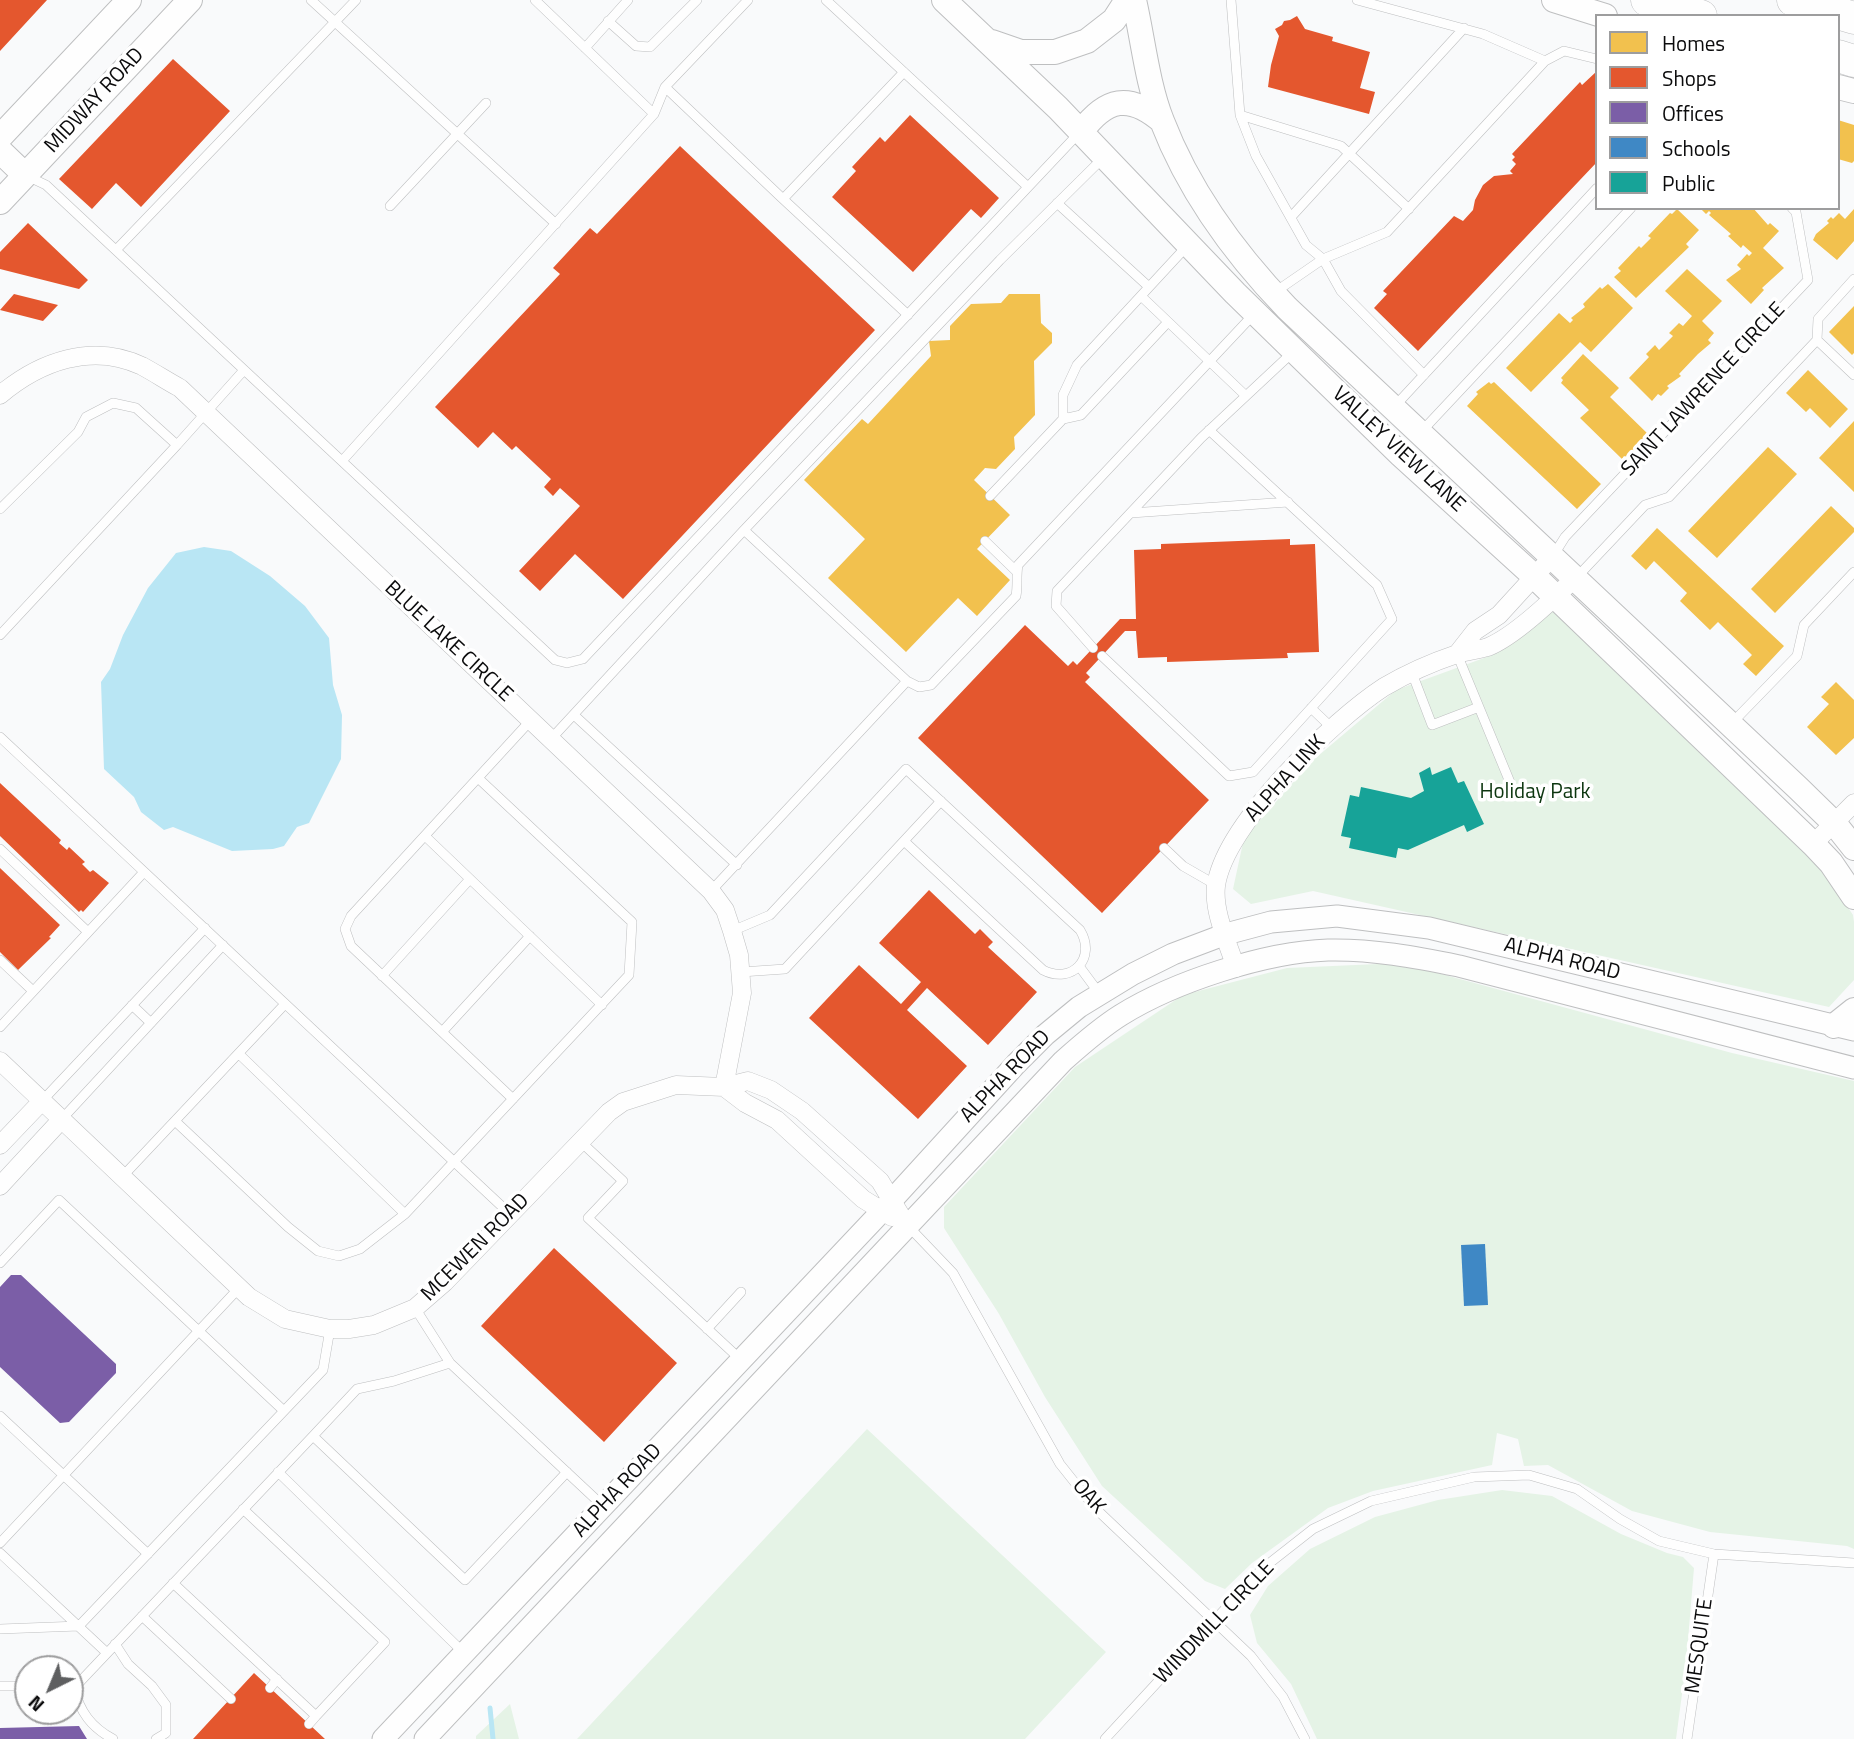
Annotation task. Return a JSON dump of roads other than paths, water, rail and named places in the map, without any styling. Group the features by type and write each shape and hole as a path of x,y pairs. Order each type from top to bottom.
{"highway":[{"path":"1647,0 1693,14"},
{"path":"1793,0 1854,18"}],"main road":[{"path":"0,137 129,0"},
{"name":"MIDWAY ROAD","path":"0,202 190,0"},
{"name":"VALLEY VIEW LANE","path":"944,0 1081,132 1255,313 1401,455 1535,577 1813,844 1831,863 1854,897"},
{"path":"988,41 1021,52 1055,52 1087,41 1114,20 1127,0"},
{"name":"VALLEY VIEW LANE","path":"1134,0 1162,121 1193,183 1222,230 1273,293 1731,724 1835,824 1854,848"},
{"path":"1554,0 1599,14"},
{"path":"1081,132 1097,113 1116,103 1136,104 1162,121"},
{"path":"0,151 25,175"},
{"path":"1255,313 1273,293"},
{"path":"1844,1028 1854,1010"}],"street":[{"name":"BLUE LAKE CIRCLE","path":"0,395 34,370 54,362 98,356 141,366 180,388 711,891 725,910 741,972 742,993 724,1087"},
{"name":"ALPHA LINK","path":"1457,654 1475,631 1499,615 1552,557"},
{"name":"ALPHA LINK","path":"1236,968 1219,912 1216,885 1222,863 1237,833 1260,803 1332,728 1385,687 1457,654 1489,646 1535,614 1575,578"},
{"path":"1813,844 1854,803"},
{"name":"ALPHA ROAD","path":"383,1739 1045,1035 1099,993 1172,954 1226,934 1271,922 1338,916 1429,928 1844,1028"},
{"name":"ALPHA ROAD","path":"425,1739 1055,1069 1093,1035 1122,1014 1164,993 1283,955 1325,950 1394,953 1459,966 1854,1068"},
{"name":"MCEWEN ROAD","path":"0,1062 249,1297 285,1319 330,1329 373,1325 415,1308 445,1282 609,1112 623,1101 676,1085 724,1087"},
{"path":"724,1087 745,1103 776,1120 863,1199 886,1205 907,1226"},
{"path":"0,1145 42,1101"},
{"path":"0,1186 61,1119"}],"lane":[{"path":"311,0 556,224"},
{"path":"116,250 356,0"},
{"path":"534,0 654,114"},
{"path":"584,48 628,0"},
{"path":"608,21 636,46 650,47 697,0"},
{"path":"342,461 654,114 665,87 748,0"},
{"path":"826,0 1028,187"},
{"path":"1231,0 1240,115 1256,156 1306,245 1323,259 1341,291 1424,375"},
{"path":"1357,0 1483,33 1545,61"},
{"path":"1291,217 1464,28"},
{"path":"1273,293 1323,259 1387,232 1545,61 1564,51 1595,59"},
{"path":"783,199 904,72"},
{"path":"665,87 908,315"},
{"path":"390,206 486,103"},
{"path":"1240,115 1341,146 1409,209"},
{"path":"25,175 46,184 555,660 567,663 583,659 1081,132"},
{"path":"551,740 744,530 1000,260 1105,157"},
{"path":"1394,408 1595,190"},
{"path":"1057,203 1149,287"},
{"path":"1420,432 1629,210"},
{"name":"SAINT LAWRENCE CIRCLE","path":"1552,557 1565,537 1808,280 1794,210"},
{"path":"1063,419 1063,395 1077,365 1188,245"},
{"path":"1575,578 1645,505 1669,497 1816,340 1818,319 1854,279"},
{"path":"1140,296 1245,395"},
{"path":"744,530 907,681 919,687 931,685 1016,596 1018,565 1255,313"},
{"path":"993,493 1063,419 1081,415 1168,322"},
{"path":"1816,340 1854,375"},
{"path":"1093,648 1056,606 1058,591 1209,430 1294,351"},
{"path":"0,635 244,370"},
{"path":"0,509 78,432 86,417 113,403 136,408 177,445"},
{"path":"1102,656 1229,776 1253,772 1392,619 1377,584 1209,430"},
{"path":"1131,513 1288,502"},
{"path":"985,541 1017,572"},
{"path":"1731,724 1797,656 1804,625 1854,572"},
{"path":"1457,654 1514,792"},
{"path":"1412,673 1432,725 1479,707"},
{"path":"711,891 907,681"},
{"path":"1311,708 1332,728"},
{"path":"574,715 737,865"},
{"path":"513,1099 351,947 345,929 351,916 531,720"},
{"path":"0,737 510,1214"},
{"path":"732,931 770,915 906,769 1080,930 1086,946 1079,966 1060,975 1043,970 904,841"},
{"path":"175,1121 288,1227 318,1251 340,1256 360,1250 405,1214 629,975 632,922 478,778"},
{"path":"741,972 785,969 941,802"},
{"path":"425,836 602,1005"},
{"path":"1164,848 1183,866 1216,885"},
{"path":"0,849 88,932"},
{"path":"0,1027 144,872"},
{"path":"382,976 470,879"},
{"path":"42,1101 205,929"},
{"path":"442,1032 530,936"},
{"path":"61,1119 223,946"},
{"path":"0,960 33,991"},
{"path":"1079,966 1099,993"},
{"path":"122,1177 285,1004"},
{"path":"132,1005 151,1023"},
{"path":"239,1054 405,1214"},
{"path":"581,1142 623,1181 589,1218 741,1360"},
{"path":"0,1263 59,1200 284,1411"},
{"name":"OAK","path":"907,1226 953,1273 1060,1464 1095,1508 1251,1656 1283,1697 1305,1739"},
{"path":"0,1543 239,1288"},
{"path":"707,1329 741,1292"},
{"path":"415,1308 450,1363 603,1507"},
{"path":"0,1629 79,1626 323,1370 330,1329"},
{"path":"84,1676 356,1389 394,1381 450,1363"},
{"path":"0,1416 148,1554"},
{"path":"313,1436 465,1580 567,1472"},
{"path":"278,1472 464,1654"},
{"name":"WINDMILL CIRCLE","path":"1105,1739 1262,1569 1313,1529 1371,1501 1474,1477 1529,1475 1577,1489 1620,1519 1659,1541 1714,1554 1854,1563"},
{"path":"243,1509 386,1642 309,1724"},
{"path":"0,1553 107,1653"},
{"name":"MESQUITE","path":"1687,1739 1714,1554"},
{"path":"173,1583 316,1716"},
{"path":"142,1616 230,1699"},
{"path":"115,1644 128,1664 152,1686 166,1705 166,1733 156,1739"},
{"path":"270,1688 277,1679"},
{"path":"84,1714 102,1733 113,1739"}],"water":[{"path":"204,547 231,551 270,576 305,606 329,638 333,685 342,715 341,759 309,823 297,827 284,846 273,849 232,851 173,827 164,830 141,812 134,797 104,769 101,682 110,669 123,635 148,588 176,553"}],"waterway":[{"path":"490,1708 493,1739"}],"park label":[{"name":"Holiday Park","path":"1535,793"}]}
